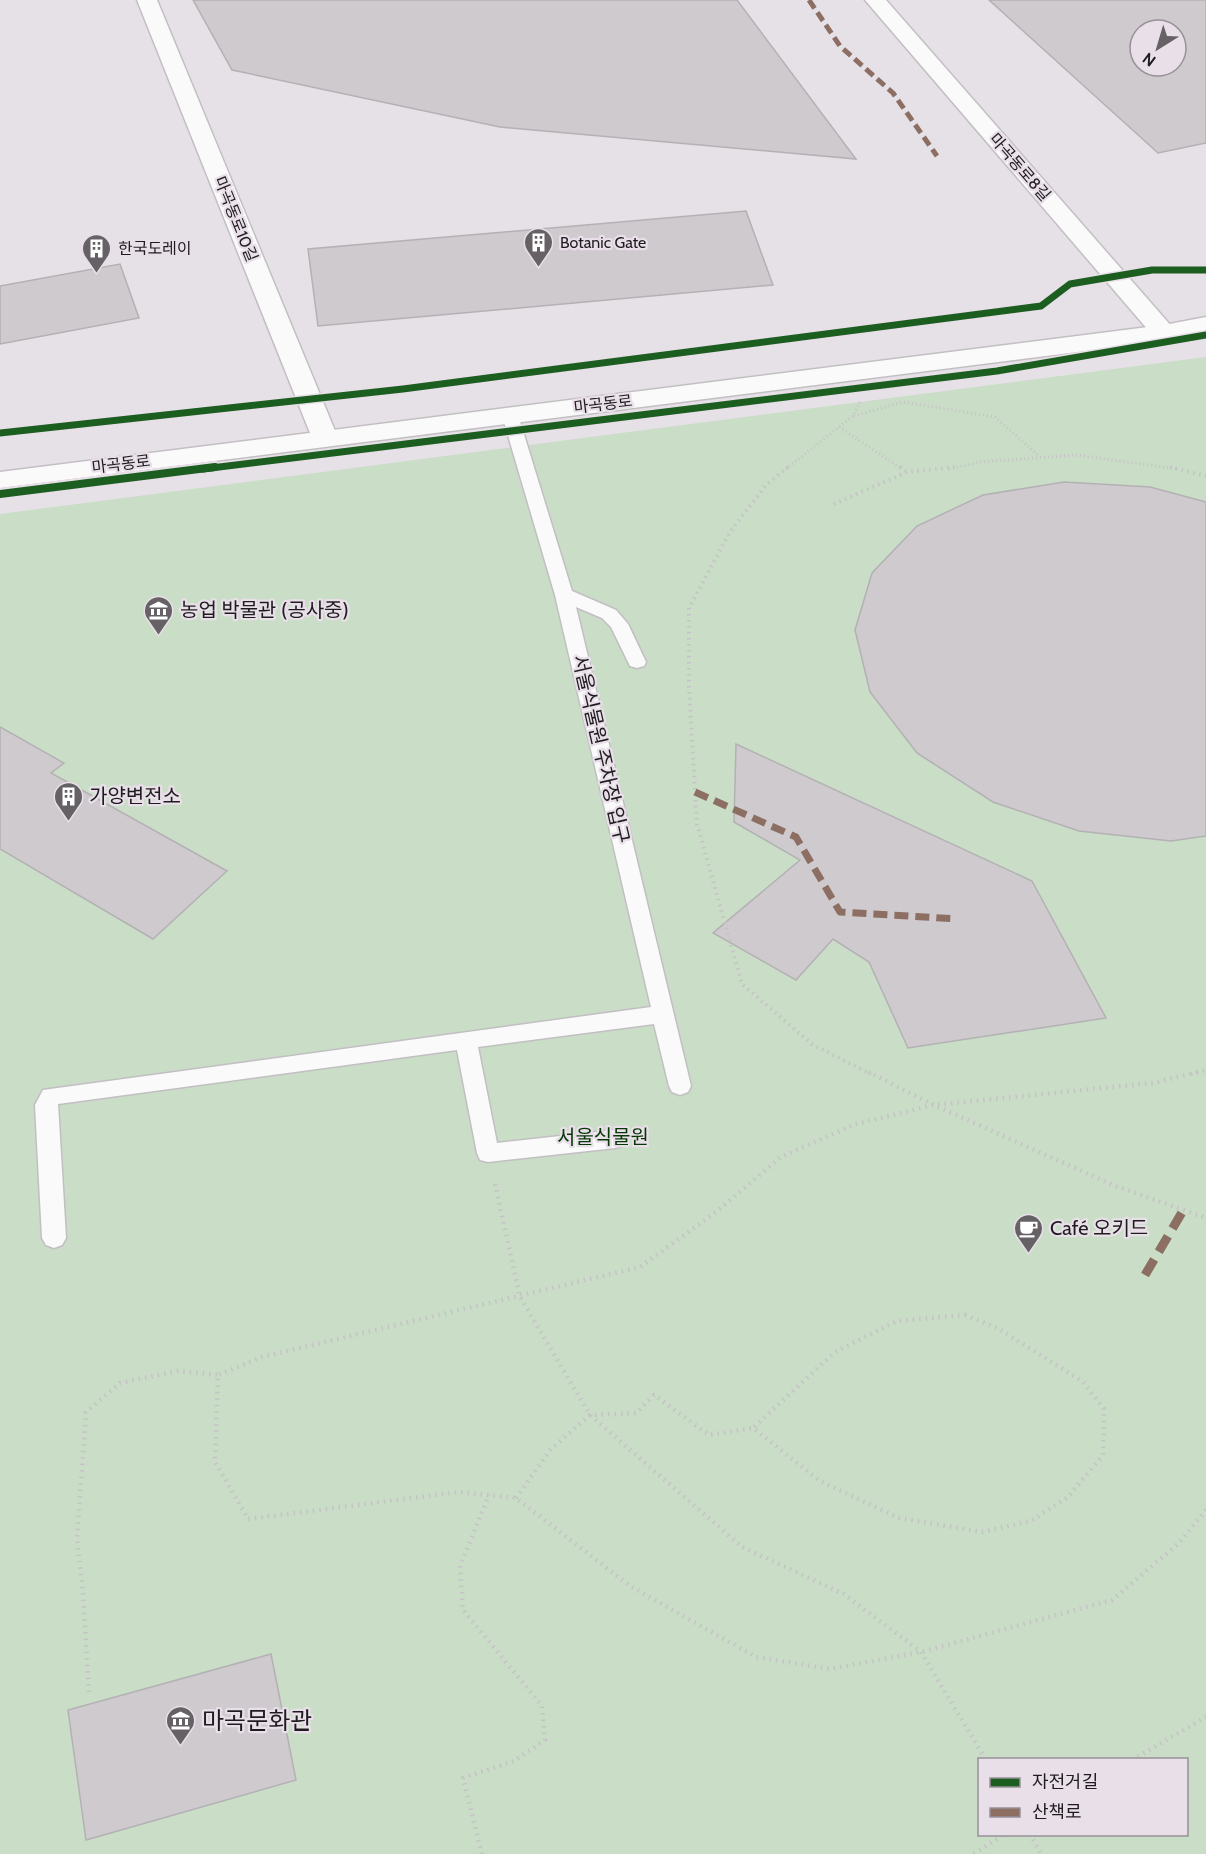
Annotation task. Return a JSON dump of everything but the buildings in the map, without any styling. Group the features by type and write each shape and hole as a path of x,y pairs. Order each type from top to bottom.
{"street":[{"name":"마곡동로10길","path":"147,0 325,438"},
{"name":"마곡동로8길","path":"875,0 1164,333"},
{"name":"마곡동로","path":"0,480 874,371 1164,333 1206,325"}],"lane":[{"name":"서울식물원 주차장 입구","path":"510,415 564,595 680,1086"},
{"path":"564,595 609,614 619,624 637,662"},
{"path":"54,1238 46,1104 51,1096 664,1014"},
{"path":"466,1040 488,1153 615,1139"}],"path":[{"path":"853,416 874,371"},
{"path":"1039,456 995,417 903,402 853,416 766,485 730,532 689,609 689,688 697,824 742,984 813,1045 934,1105 1113,1185 1206,1218"},
{"path":"839,427 907,472"},
{"path":"834,504 907,472 944,470 980,462 1039,456 1076,455 1174,468 1206,476"},
{"path":"89,1692 83,1592 77,1539 81,1458 86,1412 120,1383 177,1371 218,1376 262,1357 520,1298 640,1267 716,1212 781,1157 856,1124 934,1105 1153,1083 1206,1070"},
{"path":"488,1153 520,1298 590,1415 742,1547 844,1594 921,1652 985,1758"},
{"path":"516,1498 551,1449 590,1415 636,1413 654,1395 709,1435 753,1428 835,1352 897,1321 965,1316 999,1329 1082,1381 1104,1409 1103,1455 1068,1497 1032,1521 982,1532 898,1518 820,1481 753,1428"},
{"path":"218,1376 215,1462 248,1519 459,1492 516,1498 630,1586 756,1657 830,1669 921,1652 1112,1600 1179,1543 1206,1510"},
{"path":"482,1854 463,1778 514,1761 545,1740 543,1706 463,1610 460,1566 490,1495"},
{"path":"1134,1758 1206,1717"},
{"path":"974,1854 1001,1836"},
{"path":"1031,1836 1041,1854"}],"green space":[{"name":"서울식물원","path":"1206,357 1206,1854 0,1854 0,514"}],"marked path":[{"path":"809,0 840,46 893,93 937,156"},
{"path":"695,792 796,837 840,912 957,919"},
{"path":"1145,1275 1184,1209"}],"cycle path":[{"path":"0,433 403,389 1041,306 1070,284 1152,270 1206,270"},
{"path":"0,494 997,371 1206,335"}],"place":[{"name":"Botanic Gate","path":"539,268"},
{"name":"한국도레이","path":"97,274"},
{"name":"농업 박물관 (공사중)","path":"159,636"},
{"name":"가양변전소","path":"68,822"},
{"name":"Café 오키드","path":"1029,1254"},
{"name":"마곡문화관","path":"181,1746"}]}
